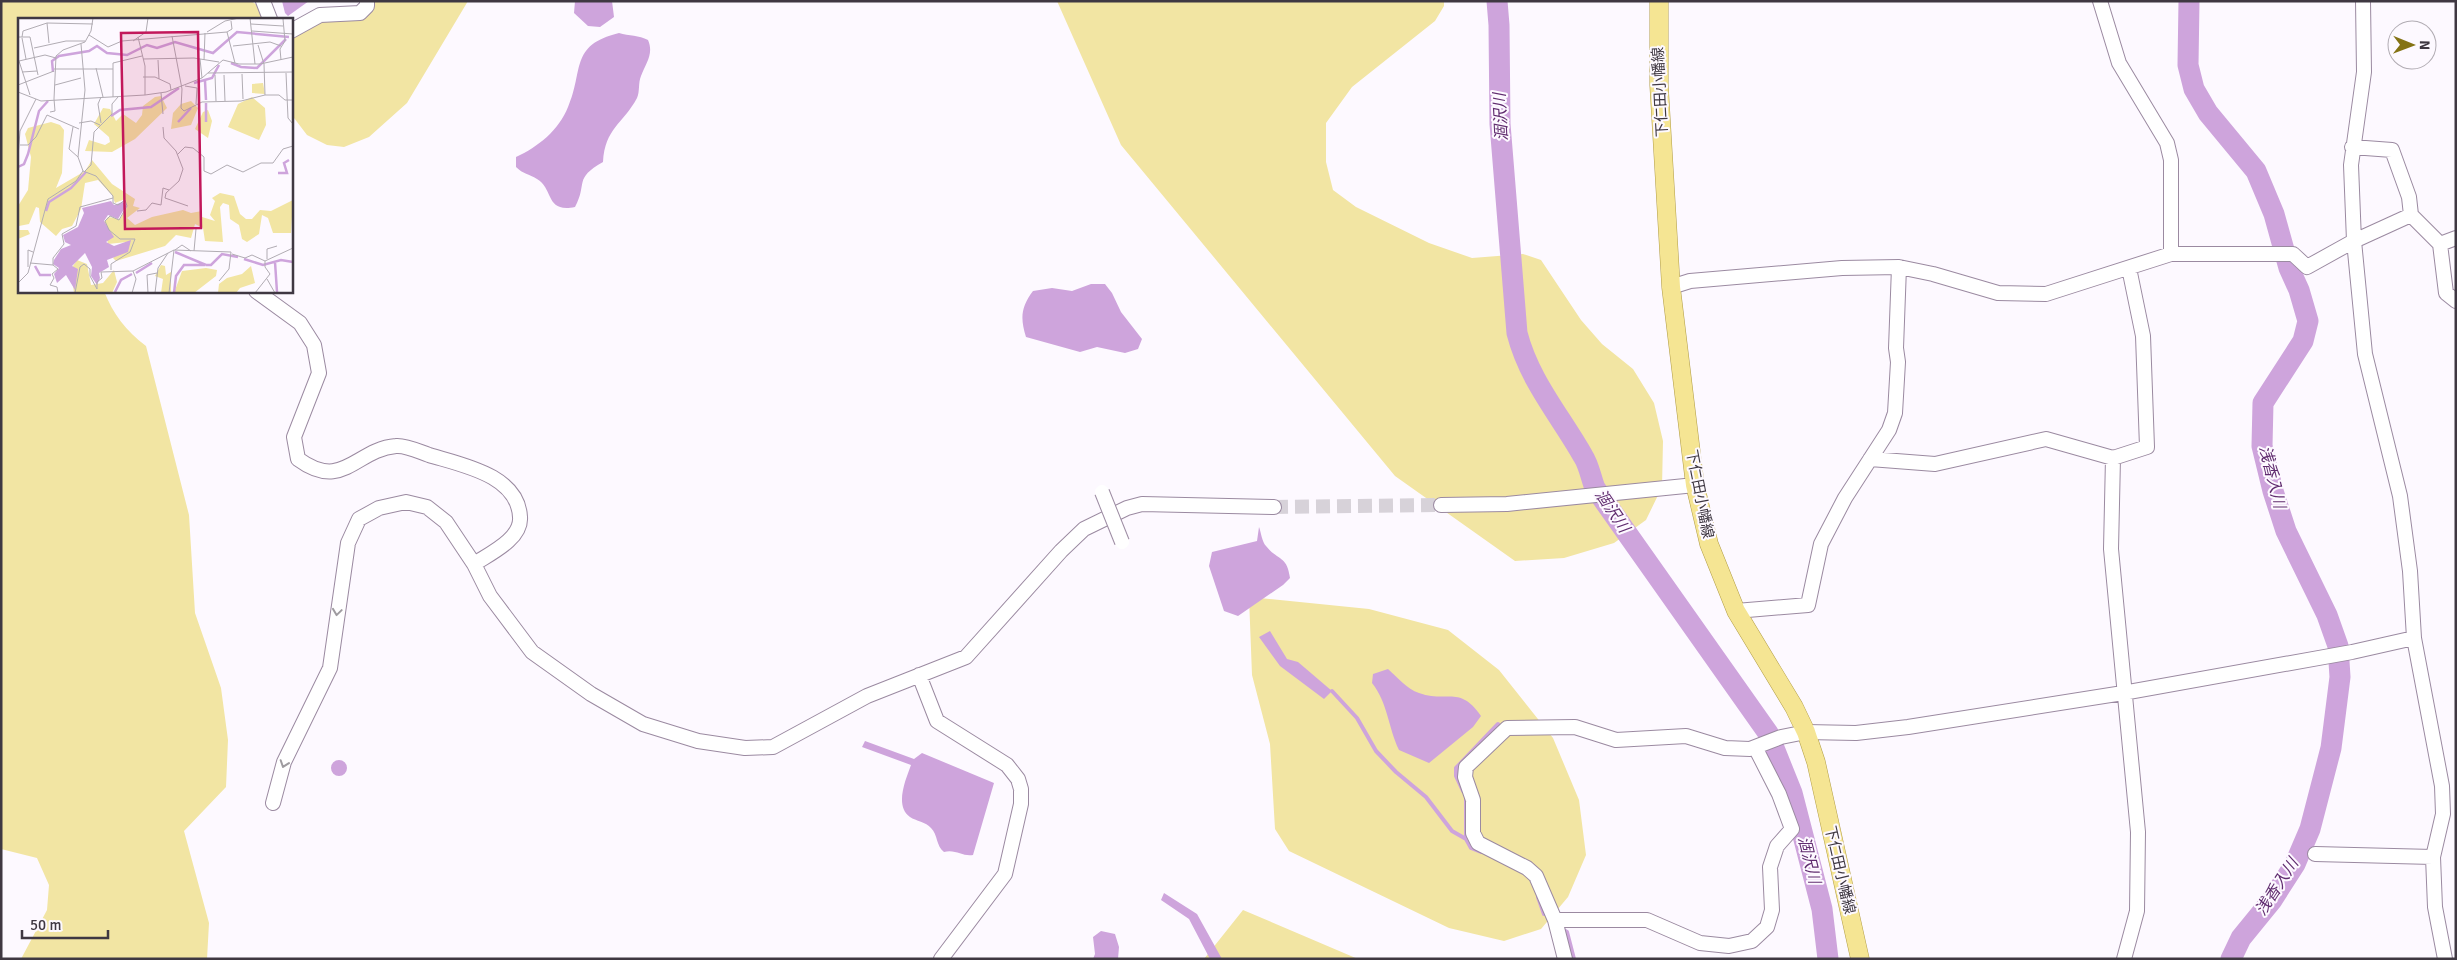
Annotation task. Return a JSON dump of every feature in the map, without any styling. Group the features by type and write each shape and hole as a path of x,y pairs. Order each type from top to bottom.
{"main road":[{"name":"下仁田小幡線","path":"1659,1 1659,85 1671,287 1695,486 1709,544 1736,611 1794,708 1806,732 1816,762 1860,959"}],"street":[{"path":"263,1 270,18"},
{"path":"292,31 320,15 360,13 367,6 367,1"},
{"path":"2100,1 2119,63 2167,143 2171,160 2171,254"},
{"path":"2363,1 2364,72 2350,165 2354,240 2365,354 2400,496 2410,571 2414,638 2442,786 2443,814 2433,857 2435,907 2444,959"},
{"path":"2352,147 2392,150 2409,197 2411,214 2440,244 2446,293 2456,301"},
{"path":"1671,287 1690,281 1842,268 1899,267 1933,274 1998,293 2046,294 2129,268 2143,261 2171,254 2293,254 2307,267 2354,240 2411,214"},
{"path":"2440,244 2456,238"},
{"path":"1736,611 1808,605 1822,544 1845,498 1889,430 1895,413 1898,362 1896,348 1899,267"},
{"path":"1870,459 1935,464 2046,439 2113,458 2147,447 2143,336 2129,268"},
{"path":"257,292 300,323 314,345 319,373 294,437 298,459 310,468 324,472 346,468 380,449 398,446 478,470 502,483 514,497 520,512 521,523 512,537 474,564"},
{"path":"2113,458 2111,549 2138,832 2137,911 2124,959"},
{"path":"1441,505 1507,504 1695,486"},
{"path":"1102,492 1122,542"},
{"path":"273,803 284,762 330,668 348,544 359,519 379,508 406,502 427,507 446,522 474,564 490,596 532,652 591,694 643,724 698,741 745,748 773,747 867,696 966,656 1061,551 1084,529 1127,508 1142,504 1274,506"},
{"path":"1566,959 1554,920 1536,876 1528,868 1478,843 1473,834 1473,800 1465,777 1466,767 1506,728 1575,727 1616,740 1686,736 1725,748 1750,749 1781,736 1806,732 1865,732 2124,692 2352,652 2414,638"},
{"path":"919,675 937,721 1007,765 1018,779 1021,789 1022,804 1005,874 941,959"},
{"path":"1554,920 1647,920 1700,943 1729,946 1752,941 1767,927 1772,910 1770,867 1776,846 1792,829 1759,745"},
{"path":"2316,854 2433,857"}],"shaded area":[{"path":"1,1 251,1 257,5 265,18 18,18 18,292 104,292 121,322 146,346 189,515 195,613 221,688 228,740 226,787 184,831 209,923 207,959 21,959 47,910 49,885 37,858 1,849"},
{"path":"282,1 309,1 288,16 285,13"},
{"path":"373,1 468,1 407,103 369,137 344,147 327,145 307,135 292,115 292,36 323,20 374,10"},
{"path":"575,1 612,1 614,17 600,27 588,26 574,13"},
{"path":"1057,1 1444,1 1444,6 1435,21 1352,87 1326,123 1326,162 1333,190 1356,207 1429,243 1472,258 1523,254 1541,260 1581,320 1602,344 1633,369 1654,403 1663,441 1662,487 1646,520 1614,543 1564,558 1515,561 1395,476 1121,145"},
{"path":"619,33 645,38 650,45 650,54 640,79 638,96 607,141 603,162 584,177 579,199 575,207 559,207 551,199 542,183 516,167 516,157 540,143 559,123 573,94 585,52 603,38"},
{"path":"1091,284 1105,284 1112,293 1121,312 1142,339 1138,349 1125,353 1097,347 1080,352 1026,337 1022,318 1026,302 1033,291 1052,288 1072,291"},
{"path":"1259,527 1263,540 1270,551 1287,565 1290,578 1283,585 1238,616 1224,611 1209,566 1212,552 1257,541"},
{"path":"1249,597 1369,609 1448,630 1499,670 1553,738 1579,800 1586,855 1568,897 1541,929 1504,941 1449,928 1289,851 1275,829 1270,744 1252,675"},
{"path":"1270,631 1287,659 1298,662 1332,691 1324,699 1280,666 1259,637"},
{"path":"1388,669 1410,689 1429,696 1460,698 1473,707 1481,716 1473,727 1429,763 1399,750 1385,707 1372,683 1373,674"},
{"path":"865,741 914,759 922,753 994,783 973,855 952,851 944,852 941,850 931,828 910,817 905,812 902,799 906,777 911,765 862,747"},
{"path":"336,760 342,760 347,765 345,774 336,776 331,771 331,765"},
{"path":"1164,893 1197,914 1222,959 1210,959 1189,919 1161,900"},
{"path":"1243,910 1358,959 1204,959"},
{"path":"1101,931 1115,934 1119,947 1118,959 1093,959 1095,954 1093,937"}],"waterway":[{"name":"涸沢川","path":"1497,1 1500,124 1517,333 1522,350 1537,381 1585,460 1595,488 1768,733 1792,793 1822,909 1828,959"},
{"name":"浅香入川","path":"2189,1 2188,65 2194,89 2208,113 2256,171 2274,214 2289,268 2299,290 2308,321 2303,341 2263,403 2262,446 2273,491 2286,531 2327,615 2338,646 2340,677 2331,748 2310,829 2295,864 2272,900 2241,938 2231,959"},
{"path":"1332,691 1357,718 1376,751 1396,772 1426,797 1452,831 1466,839 1471,848 1481,852"},
{"path":"1463,791 1456,776 1456,768 1498,724"},
{"path":"1466,797 1466,839"},
{"path":"1538,897 1544,914"},
{"path":"1562,929 1567,932 1574,959"}],"tunnel":[{"path":"1274,507 1441,505"}]}
